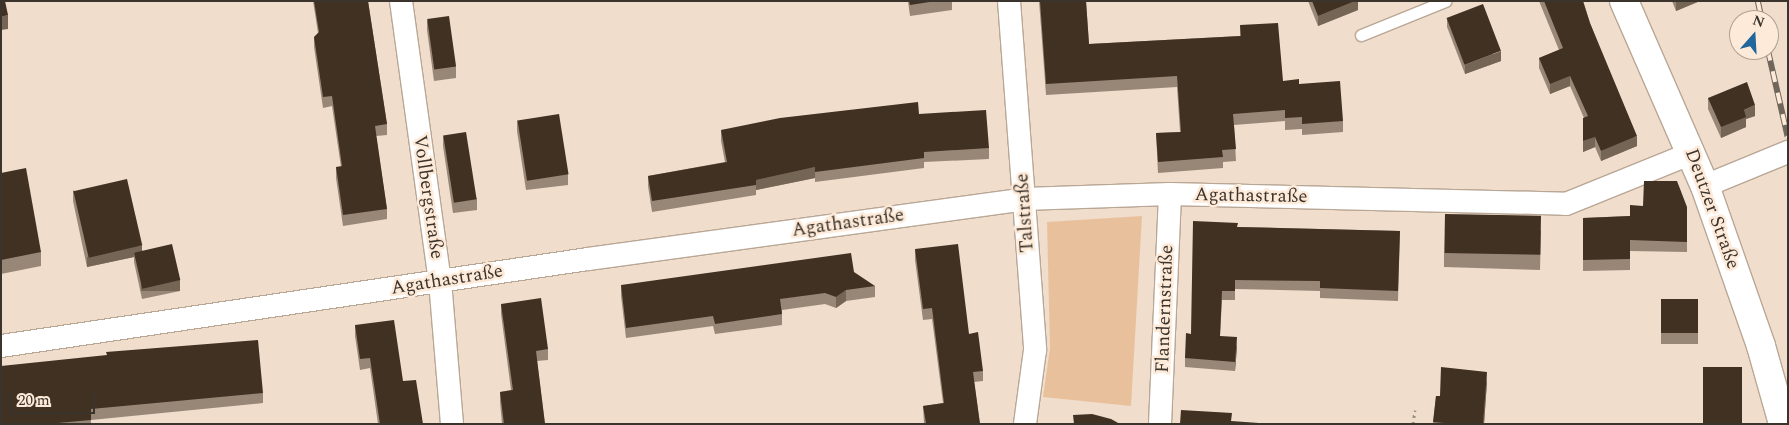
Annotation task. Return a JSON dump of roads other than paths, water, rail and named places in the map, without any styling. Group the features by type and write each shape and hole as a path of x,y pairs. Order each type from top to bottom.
{"main road":[{"name":"Deutzer Straße","path":"1624,1 1706,186 1761,346 1783,424"}],"street":[{"name":"Vollbergstraße","path":"401,1 440,282 452,424"},
{"name":"Talstraße","path":"1009,1 1035,350 1025,424"},
{"path":"1706,186 1788,152"},
{"name":"Agathastraße","path":"1,346 1024,199 1170,194 1566,204 1692,153"},
{"name":"Flandernstraße","path":"1160,424 1170,194"}],"lane":[{"path":"1362,34 1445,1"}],"railway":[{"path":"1758,1 1760,10"},
{"path":"1770,60 1788,137"}]}
